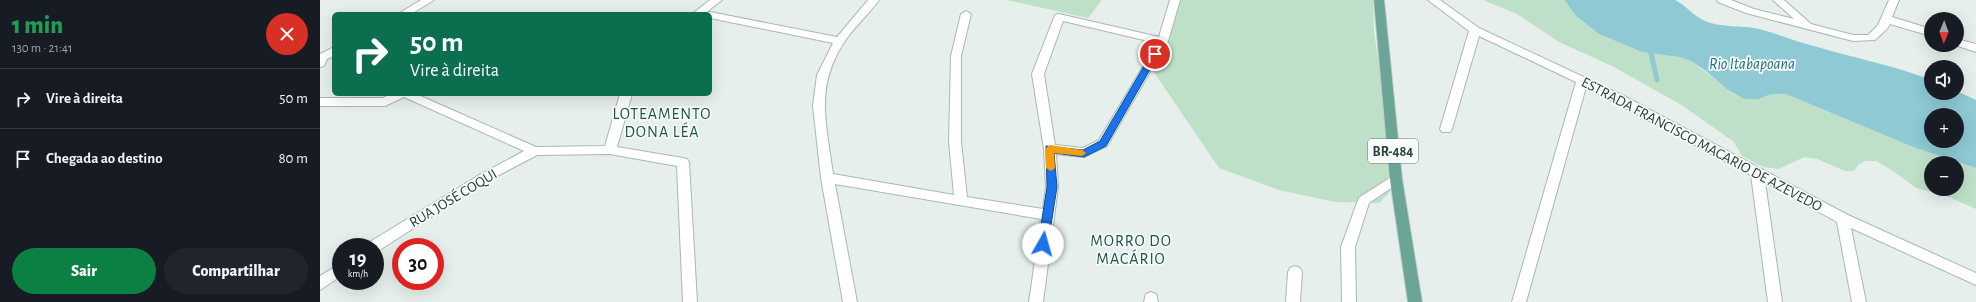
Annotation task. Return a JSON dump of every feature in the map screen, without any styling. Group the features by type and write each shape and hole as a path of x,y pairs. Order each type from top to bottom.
{"main road":[{"name":"BR-484","path":"1379,0 1396,179 1414,302"}],"street":[{"path":"407,12 429,0"},
{"path":"703,12 718,0"},
{"path":"850,302 827,178 818,112 823,75 838,41 853,21 874,0"},
{"path":"1050,149 1084,153 1103,143 1162,41 1175,0"},
{"name":"ESTRADA FRANCISCO MACARIO DE AZEVEDO","path":"1433,0 1475,30 1582,80 1843,219 1976,279"},
{"path":"1722,0 1750,11 1853,38 1871,38 1883,27 1894,0"},
{"path":"1778,0 1808,26"},
{"path":"961,200 955,142 956,56 966,14"},
{"path":"712,15 838,41"},
{"path":"1036,302 1052,187 1050,149 1038,74 1059,17 1162,41"},
{"path":"1886,19 1924,31"},
{"path":"1446,129 1475,30"},
{"path":"1964,44 1976,48"},
{"path":"321,59 332,52"},
{"path":"321,59 332,62"},
{"path":"1519,302 1582,80"},
{"path":"320,102 385,102 397,96"},
{"path":"411,96 536,151 610,150 683,162 690,302"},
{"path":"610,150 625,96"},
{"name":"RUA JOSÉ COQUI","path":"384,240 480,180 536,151"},
{"path":"1757,173 1775,302"},
{"path":"827,178 1047,215"},
{"path":"1349,302 1348,248 1364,200 1396,179"},
{"path":"1843,219 1859,302"},
{"path":"1293,302 1295,272"},
{"path":"320,284 332,275"}],"green space":[{"path":"1007,0 1102,0 1088,18"},
{"path":"1173,0 1373,0 1374,31 1379,65 1398,170 1389,193 1379,203 1335,202 1279,190 1219,168 1149,65"},
{"path":"1483,0 1564,0 1577,17 1599,34 1642,52 1679,57 1691,61 1736,95 1759,99 1771,94 1786,94 1913,147 1940,156 1924,156 1924,190 1916,188 1893,171 1876,161 1865,161 1859,164 1854,171 1845,171 1817,159 1804,157 1779,169 1763,167 1742,156 1734,142 1683,106 1614,67 1559,42 1517,14"},
{"path":"1964,164 1976,168 1976,209 1946,196 1964,196"}],"water":[{"name":"Rio Itabapoana","path":"1564,0 1675,0 1701,19 1711,23 1725,26 1759,29 1917,75 1924,78 1924,100 1964,100 1964,94 1976,100 1976,168 1964,164 1964,156 1940,156 1913,147 1786,94 1771,94 1759,99 1744,99 1727,89 1706,71 1691,61 1679,57 1642,52 1599,34 1577,17"}],"waterway":[{"path":"1650,48 1657,80"}],"slow traffic":[{"path":"1051,168 1050,149 1082,153"}],"district":[{"name":"LOTEAMENTO DONA LÉA","path":"662,122"},
{"name":"MORRO DO MACÁRIO","path":"1131,249"}],"route":[{"path":"1043,244 1052,187 1050,149 1084,153 1103,143 1155,54"}]}
